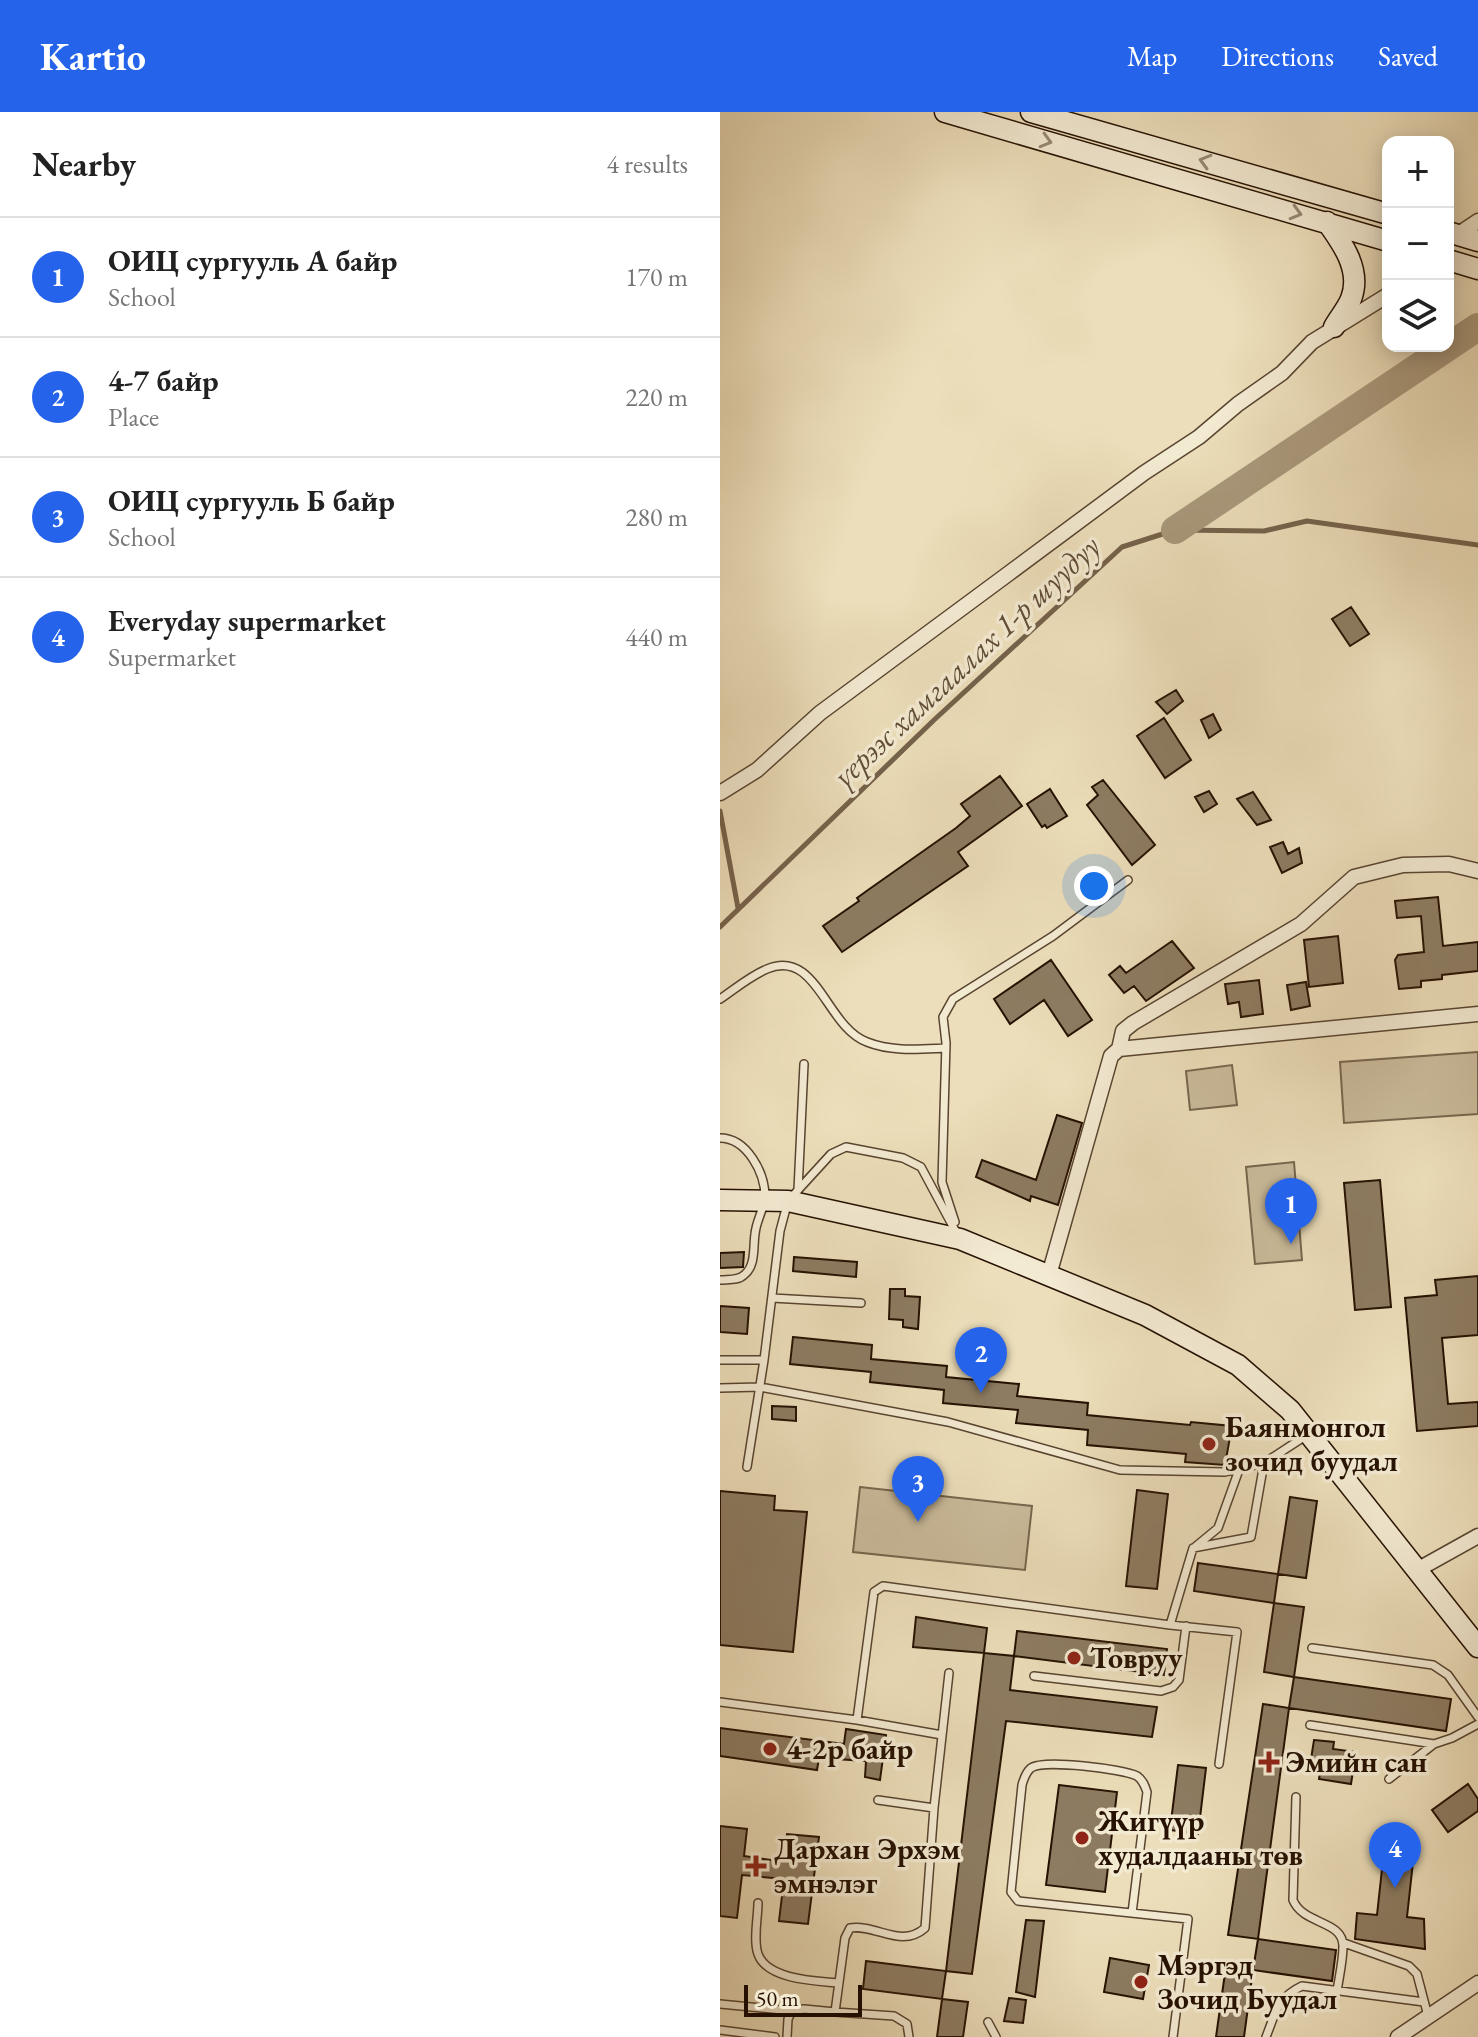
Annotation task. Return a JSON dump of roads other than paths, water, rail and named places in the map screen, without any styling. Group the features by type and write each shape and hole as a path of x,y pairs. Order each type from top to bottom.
{"street":[{"path":"945,112 1382,239"},
{"path":"1031,112 1382,212"},
{"path":"1454,236 1478,221"},
{"path":"1327,222 1345,246 1353,269 1351,300 1334,327"},
{"path":"1454,238 1478,241"},
{"path":"1454,262 1478,269"},
{"path":"720,793 757,770 820,713 945,620 1144,473 1199,437 1282,373 1312,342 1382,299"},
{"path":"1119,1049 1123,1031 1133,1023 1301,924 1354,877 1403,865 1449,864 1478,871"},
{"path":"1049,1275 1111,1056 1119,1049 1478,1014"},
{"path":"720,1200 765,1200 793,1196 960,1239 1145,1315 1238,1365 1290,1410 1478,1647"},
{"path":"1417,1570 1478,1536"},
{"path":"1398,2037 1478,1983"}],"lane":[{"path":"960,1239 942,1182 946,1048 943,1017 953,999 1053,936 1128,880"},
{"path":"720,999 768,968 789,965 811,978 838,1021 865,1042 901,1049 946,1048"},
{"path":"747,1467 780,1231 793,1196 804,1064"},
{"path":"720,1138 730,1138 744,1148 763,1175 765,1200 755,1229 752,1263 745,1275 720,1280"},
{"path":"793,1196 831,1154 846,1147 903,1158 921,1167 960,1239"},
{"path":"772,1298 861,1303"},
{"path":"720,1360 764,1360"},
{"path":"720,1388 760,1387 948,1422 1120,1470 1225,1472 1240,1466 1264,1463 1309,1433"},
{"path":"1193,1548 1251,1537 1264,1463"},
{"path":"1170,1625 1193,1548 1218,1528 1240,1466"},
{"path":"857,1720 874,1592 883,1586 1237,1632 1219,1764"},
{"path":"1034,1676 1161,1691 1173,1687 1179,1680 1186,1626"},
{"path":"1312,1648 1433,1665 1448,1675 1478,1717"},
{"path":"835,2012 845,1938 850,1928 862,1926 903,1939 918,1935 925,1928 949,1673"},
{"path":"720,1702 942,1735"},
{"path":"1389,1779 1434,1744 1478,1724"},
{"path":"1310,1725 1434,1744"},
{"path":"1132,1913 1147,1792 1145,1783 1137,1776 1112,1771 1050,1764 1033,1767 1022,1785 1011,1887 1014,1897 1018,1901 1188,1919 1173,2037"},
{"path":"1296,1797 1293,1900 1297,1910 1333,1928 1344,1943 1409,1966 1417,1974 1429,2018"},
{"path":"878,1800 934,1808"},
{"path":"758,1903 758,1953 764,1963 798,1980 839,1983"},
{"path":"1337,1992 1344,1943"},
{"path":"1266,2037 1287,1992 1302,1986 1424,2002"},
{"path":"720,2004 894,2016 907,2024 909,2037"},
{"path":"787,2037 788,2019 792,2011"},
{"path":"988,2022 996,2037"},
{"path":"720,2030 775,2037"}],"waterway":[{"path":"1175,530 1478,327"},
{"name":"үерээс хамгаалах 1-р шуудуу","path":"720,927 934,720 1122,547 1175,530 1264,531 1307,521 1478,545"},
{"path":"720,811 738,908"}],"place":[{"name":"ОИЦ сургууль А байр","path":"1291,1244"},
{"name":"4-7 байр","path":"981,1393"},
{"name":"Баянмонгол зочид буудал","path":"1209,1444"},
{"name":"ОИЦ сургууль Б байр","path":"918,1522"},
{"name":"Товруу","path":"1074,1658"},
{"name":"4-2р байр","path":"770,1749"},
{"name":"Эмийн сан","path":"1269,1762"},
{"name":"Жигүүр худалдааны төв","path":"1082,1838"},
{"name":"Дархан Эрхэм эмнэлэг","path":"756,1866"},
{"name":"Everyday supermarket","path":"1395,1888"},
{"name":"Мэргэд Зочид Буудал","path":"1141,1982"}]}
